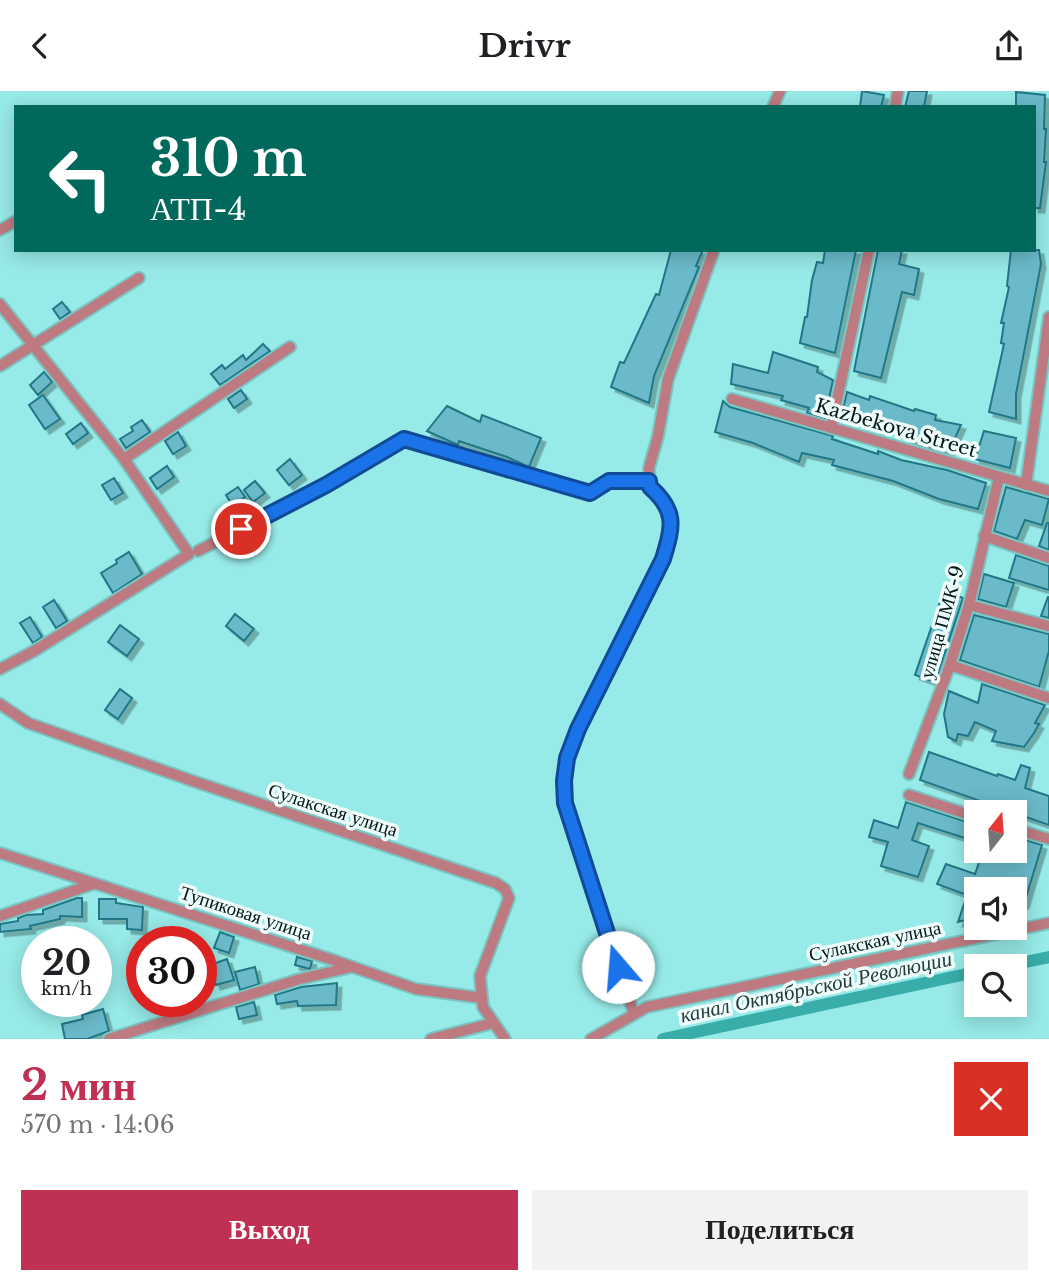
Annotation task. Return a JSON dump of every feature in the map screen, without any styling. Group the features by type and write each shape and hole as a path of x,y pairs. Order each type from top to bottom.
{"street":[{"path":"634,1014 565,803 564,781 567,758 578,729 663,559 671,534 671,510 650,487 649,468 658,436 667,379 713,252"},
{"path":"831,428 869,252"},
{"path":"0,366 139,278"},
{"path":"0,304 124,459 193,553"},
{"path":"1026,485 1049,317"},
{"path":"124,459 290,347"},
{"name":"Kazbekova Street","path":"732,399 1049,491"},
{"path":"0,669 193,553 326,485 404,439 590,493 609,481 649,481"},
{"name":"улица ПМК-9","path":"909,773 950,665 969,605 999,477"},
{"path":"984,536 1049,558"},
{"path":"969,605 1048,626"},
{"path":"950,665 1049,698"},
{"name":"Сулакская улица","path":"0,704 27,723 193,782 496,883 505,889 509,898 480,976 483,1007 505,1039"},
{"path":"909,795 964,813"},
{"path":"1027,833 1049,839"},
{"name":"Тупиковая улица","path":"0,853 416,989 482,997"},
{"path":"0,916 95,883"},
{"name":"Сулакская улица","path":"591,1039 647,1007 1049,923"},
{"path":"109,1039 300,979 352,967"},
{"path":"431,1039 493,1023"}],"building":[{"path":"862,91 884,95 882,105 860,105"},
{"path":"909,91 927,91 924,105 906,105"},
{"path":"1016,92 1045,95 1046,162 1040,208 1036,208 1036,105 1016,105"},
{"path":"1039,250 1041,264 1016,394 1016,419 989,412 1004,344 1001,343 1004,323 1001,323 1009,287 1011,252"},
{"path":"670,252 702,252 696,266 699,267 654,376 649,403 611,387 620,362 624,363 656,294 659,295"},
{"path":"825,252 856,252 835,353 800,343 817,262 823,263"},
{"path":"878,252 902,252 899,264 919,269 914,295 902,292 881,378 854,371"},
{"path":"62,302 70,312 60,319 53,309"},
{"path":"263,344 270,351 220,385 211,374 222,365 225,369 243,355 246,360"},
{"path":"773,352 818,367 817,372 833,380 825,418 807,413 809,408 781,400 783,396 731,384 733,364 768,373"},
{"path":"44,372 52,382 38,395 30,385"},
{"path":"241,390 247,399 234,408 228,399"},
{"path":"847,392 869,400 870,396 914,411 915,409 936,415 935,420 961,425 949,451 929,446 907,438 908,435 882,428 881,430 861,424 862,421 841,417"},
{"path":"43,395 60,419 45,429 29,405"},
{"path":"723,401 730,407 833,436 832,439 878,454 878,451 986,483 978,509 939,499 893,481 832,465 834,460 802,453 799,462 753,443 715,432"},
{"path":"447,406 480,422 482,415 541,438 529,467 459,441 458,445 427,431"},
{"path":"142,420 150,432 126,448 120,439 133,431 131,427"},
{"path":"81,423 88,433 73,444 66,434"},
{"path":"984,431 1016,438 1010,468 975,459"},
{"path":"178,432 186,446 173,454 165,441"},
{"path":"290,459 302,475 289,485 277,470"},
{"path":"167,466 174,477 157,489 150,478"},
{"path":"114,478 123,493 111,500 102,485"},
{"path":"255,481 265,493 253,502 244,490"},
{"path":"238,487 245,497 233,506 226,495"},
{"path":"1006,487 1049,499 1042,525 1025,520 1017,539 994,531"},
{"path":"1049,523 1049,550 1039,546"},
{"path":"129,552 142,574 113,593 101,573"},
{"path":"1016,555 1049,566 1049,590 1009,578"},
{"path":"984,574 1014,583 1006,607 978,599"},
{"path":"944,590 963,598 935,682 915,675"},
{"path":"1049,597 1049,618 1041,616"},
{"path":"54,600 67,621 56,628 43,607"},
{"path":"235,614 254,629 244,641 226,626"},
{"path":"974,615 1049,634 1049,651 1039,687 960,660"},
{"path":"30,617 42,637 33,643 20,623"},
{"path":"120,625 139,639 127,656 108,642"},
{"path":"982,684 1045,705 1035,723 1039,724 1024,747 992,741 996,731 975,722 968,736 958,734 956,741 948,737 944,714 949,691 978,703"},
{"path":"120,689 132,698 118,719 105,710"},
{"path":"929,752 1015,780 1021,765 1030,768 1025,788 1049,796 1049,825 1027,817 1027,800 977,800 920,780"},
{"path":"906,802 964,821 964,838 918,823 912,840 929,846 918,877 881,866 888,842 869,837 874,820 898,828"},
{"path":"1027,841 1042,845 1027,894 1027,877 964,877 964,894 937,884 946,864 975,874 979,863 1027,863"},
{"path":"82,898 82,917 60,916 60,919 21,926 21,930 0,932 0,924 18,921 18,918 26,915 43,914 43,910"},
{"path":"99,899 116,899 116,903 143,907 142,926 127,926 127,919 99,919"},
{"path":"964,904 964,920 958,922"},
{"path":"220,932 234,937 229,953 217,949"},
{"path":"297,957 312,961 310,969 295,965"},
{"path":"227,959 234,980 217,985 217,963"},
{"path":"255,967 259,984 240,990 235,972"},
{"path":"337,983 336,1005 298,1006 297,1001 277,1004 275,995 301,987"},
{"path":"254,1002 257,1015 239,1019 236,1007"},
{"path":"105,1017 109,1031 87,1039 65,1039 62,1024"}],"waterway":[{"name":"канал Октябрьской Революции","path":"1027,962 1049,957"},
{"name":"канал Октябрьской Революции","path":"663,1039 964,975"}],"route":[{"path":"241,529 326,485 404,439 590,493 609,481 649,481 650,487 671,510 671,534 663,559 578,729 567,758 564,781 565,803 618,967"}]}
